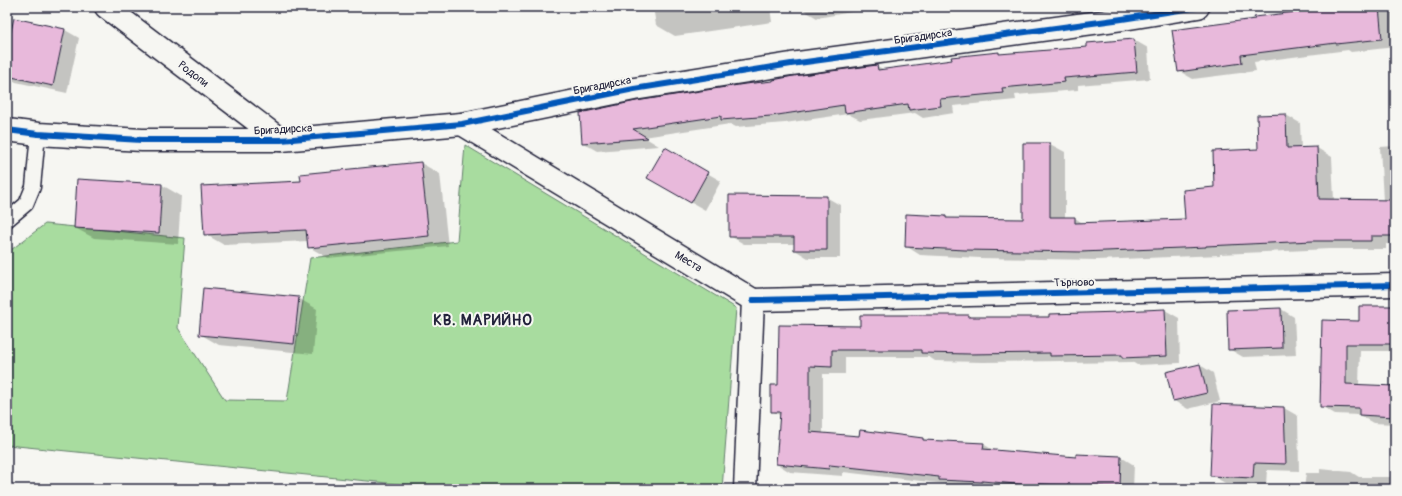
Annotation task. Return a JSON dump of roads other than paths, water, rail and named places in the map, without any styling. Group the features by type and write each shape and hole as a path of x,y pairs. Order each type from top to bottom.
{"street":[{"name":"Родопи","path":"106,7 281,140"},
{"name":"Бригадирска","path":"7,130 38,134 142,140 281,140 462,124 634,89 783,65 1120,13 1198,7"},
{"name":"Места","path":"462,124 753,300"},
{"name":"Търново","path":"753,300 1395,285"},
{"path":"745,489 753,300"}],"lane":[{"path":"7,220 26,204 33,187 38,134"}],"district":[{"name":"КВ. МАРИЙНО","path":"483,320"}]}
